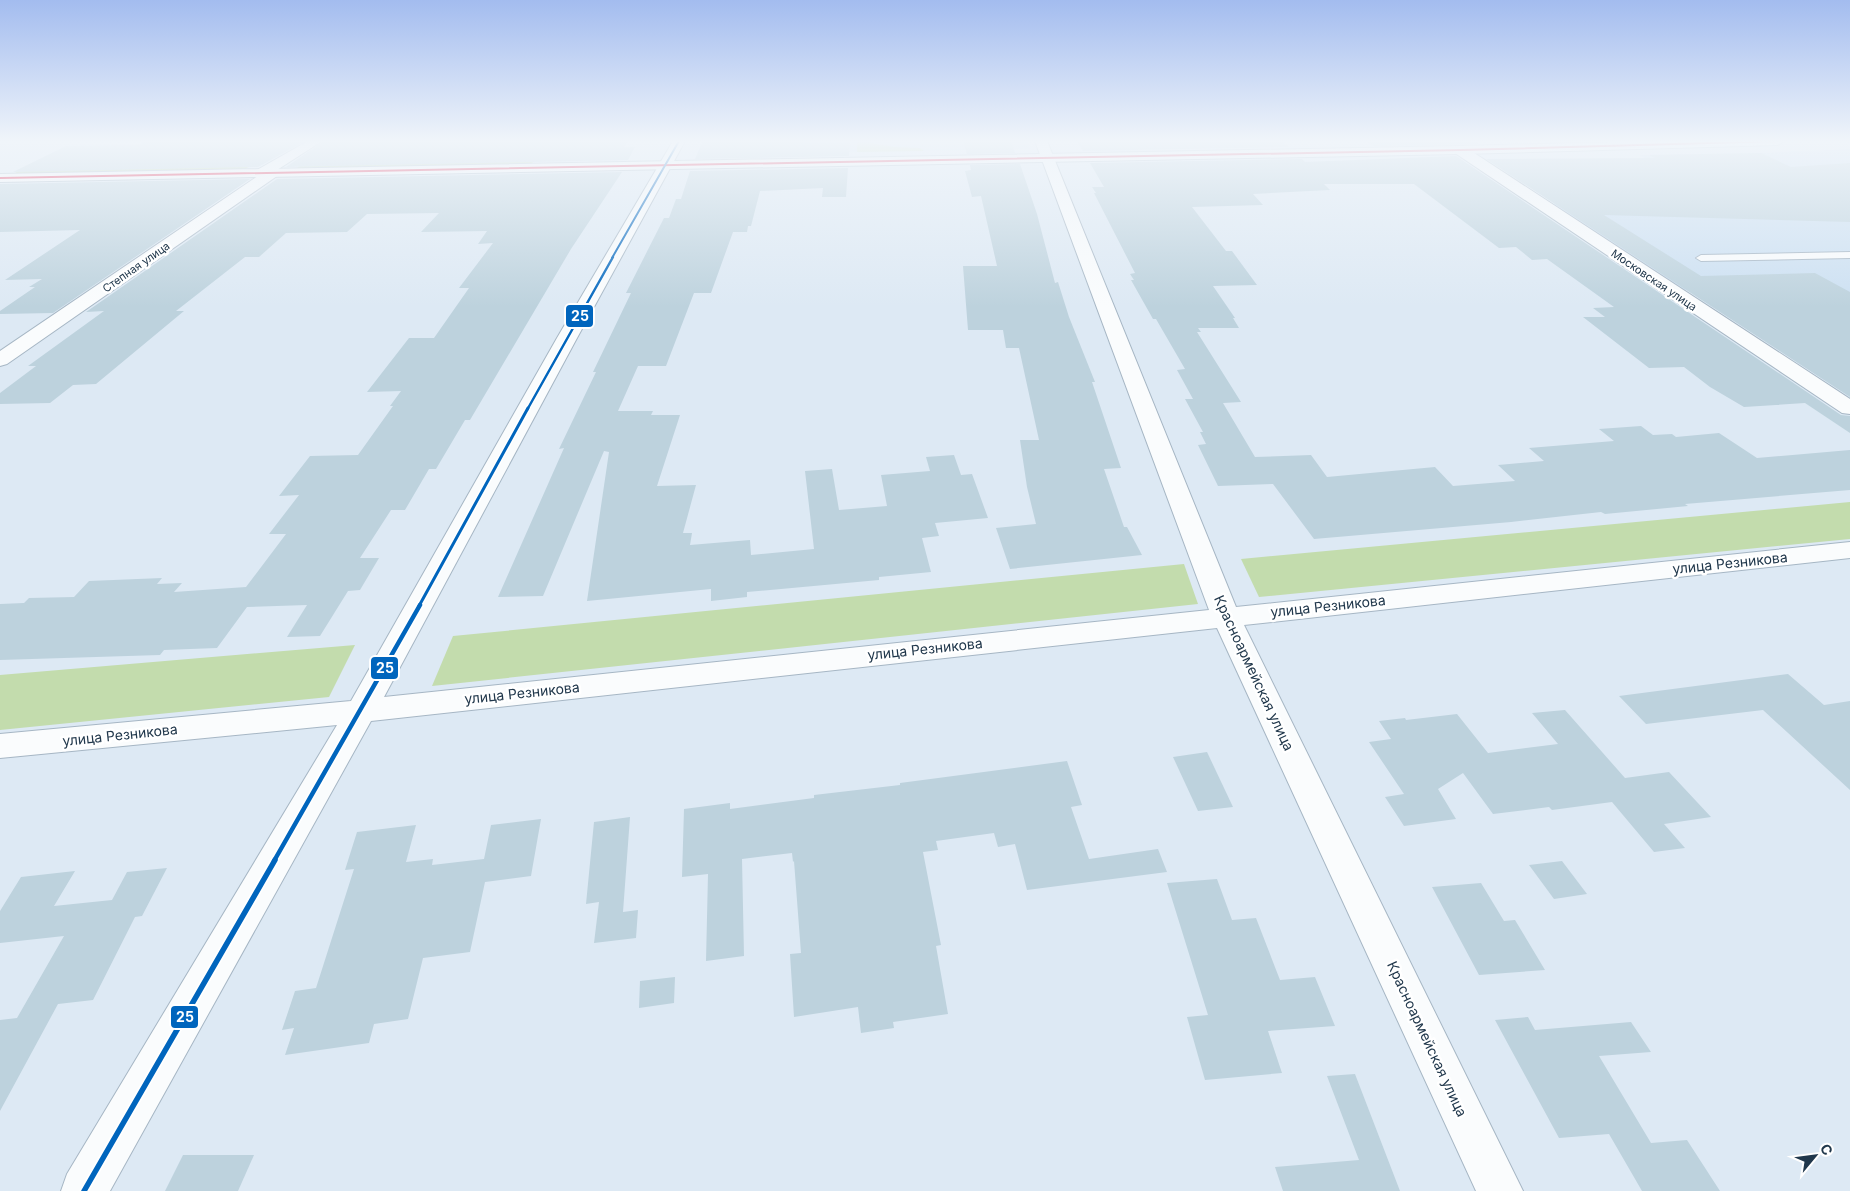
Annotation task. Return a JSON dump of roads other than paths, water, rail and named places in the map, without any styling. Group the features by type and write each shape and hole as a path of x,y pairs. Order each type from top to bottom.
{"street":[{"name":"Степная улица","path":"0,360 233,197"},
{"path":"84,1191 361,710 646,197"},
{"name":"Красноармейская улица","path":"1063,197 1226,617 1500,1191"},
{"name":"Московская улица","path":"1544,197 1775,360 1850,408"},
{"name":"улица Резникова","path":"0,746 361,710 1850,550"}],"lane":[{"path":"1701,258 1850,255"}]}
